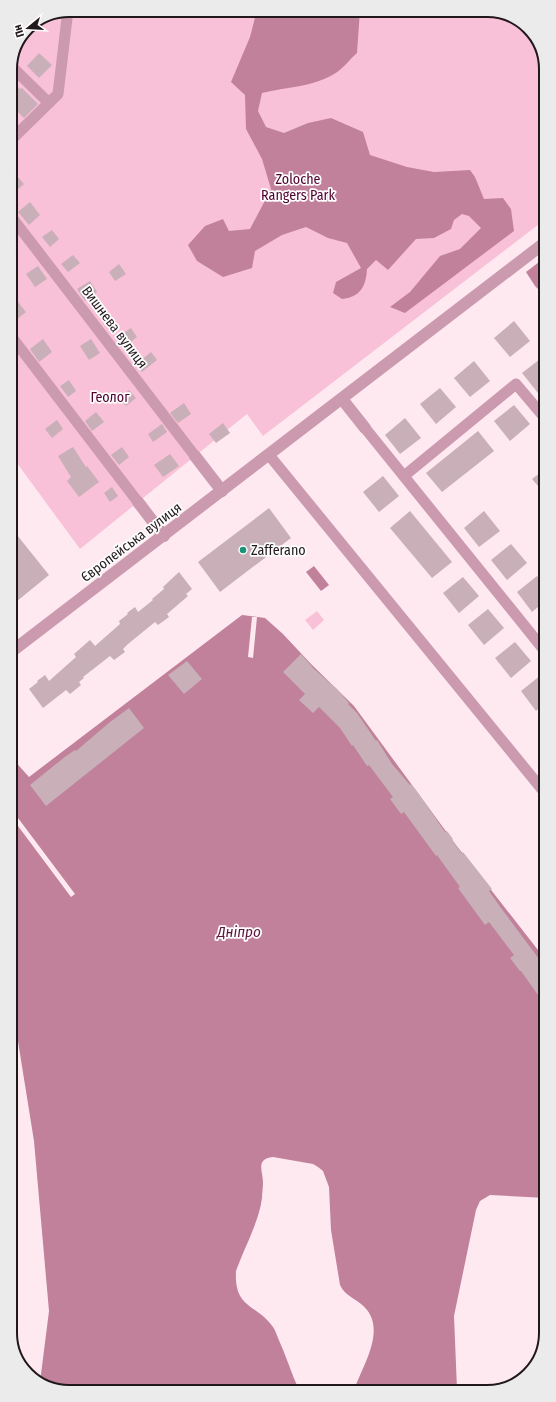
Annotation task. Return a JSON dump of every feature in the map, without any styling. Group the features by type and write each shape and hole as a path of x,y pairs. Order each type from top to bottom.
{"street":[{"path":"17,135 58,94 67,17"},
{"path":"17,72 49,103"},
{"name":"Вишнева вулиця","path":"17,224 195,456"},
{"name":"Європейська вулиця","path":"17,648 539,247"},
{"path":"17,344 164,536"},
{"path":"404,476 516,384 539,412"},
{"path":"342,399 539,644"},
{"path":"269,455 539,786"},
{"path":"195,456 222,491"}],"green space":[{"name":"Zoloche Rangers Park","path":"62,17 490,17 507,21 524,32 534,46 539,62 539,224 263,436 247,414 80,549 17,463 17,66 22,46 28,37 43,24"},
{"path":"317,611 324,620 313,630 305,620"}],"water":[{"path":"255,17 360,17 357,53 334,74 317,82 262,93 258,111 266,127 284,133 308,123 331,118 363,132 370,155 407,167 434,172 470,170 475,177 484,199 503,198 511,209 514,231 405,313 390,307 410,292 440,256 460,249 481,228 469,216 462,214 454,220 451,229 434,238 416,239 388,270 376,260 367,269 365,281 361,290 353,296 342,299 333,293 336,282 361,268 347,243 328,238 306,227 282,235 255,251 252,268 223,277 197,261 188,245 205,226 223,219 229,231 250,229 271,189 262,159 246,129 245,95 231,82 250,37"},
{"path":"539,262 539,290 535,286 526,272"},
{"path":"314,566 329,585 321,591 306,572"},
{"name":"Дніпро","path":"242,615 265,618 283,634 354,706 456,845 539,951 539,1198 490,1195 480,1201 476,1210 454,1316 457,1385 356,1385 370,1350 374,1329 372,1319 364,1306 345,1292 340,1285 331,1230 329,1187 323,1171 313,1164 273,1157 264,1160 261,1166 263,1179 262,1198 255,1226 236,1271 236,1283 242,1299 260,1313 274,1328 297,1385 66,1385 49,1381 41,1376 49,1311 34,1141 17,1035 17,764 29,777"}],"pier":[{"path":"252,617 257,617 253,658 248,657"},
{"path":"17,817 75,894 71,897 17,825"}],"building":[{"path":"39,53 52,65 39,78 27,66"},
{"path":"17,86 20,89 22,88 38,104 24,118 17,111"},
{"path":"17,176 24,184 17,190"},
{"path":"30,202 40,215 29,225 18,212"},
{"path":"52,230 59,239 50,247 42,237"},
{"path":"73,255 80,263 68,272 61,264"},
{"path":"119,264 126,274 115,281 109,272"},
{"path":"38,266 47,279 35,287 26,274"},
{"path":"90,281 97,292 85,301 77,289"},
{"path":"18,302 26,312 17,319"},
{"path":"514,321 530,341 510,357 494,338"},
{"path":"131,328 137,337 123,348 116,338"},
{"path":"43,339 52,352 39,362 30,349"},
{"path":"91,339 100,353 89,360 80,346"},
{"path":"151,352 157,360 142,372 136,364"},
{"path":"539,360 539,392 538,393 522,373"},
{"path":"474,361 490,381 470,397 454,378"},
{"path":"69,380 76,391 68,397 60,386"},
{"path":"440,388 456,407 436,424 420,404"},
{"path":"129,390 136,398 126,406 119,398"},
{"path":"184,403 191,414 178,423 170,413"},
{"path":"514,405 530,424 510,441 494,421"},
{"path":"96,412 104,422 92,431 85,421"},
{"path":"405,418 421,438 400,454 385,435"},
{"path":"57,420 63,429 52,438 45,429"},
{"path":"223,423 230,433 216,443 209,434"},
{"path":"162,424 167,432 153,442 148,434"},
{"path":"478,431 494,451 442,492 426,473"},
{"path":"73,447 86,467 87,466 99,482 79,497 67,481 71,477 58,456"},
{"path":"122,447 129,457 119,465 111,455"},
{"path":"170,454 179,466 163,477 154,465"},
{"path":"539,474 539,487 532,479"},
{"path":"383,476 399,496 379,512 363,492"},
{"path":"112,487 118,496 110,502 104,493"},
{"path":"269,508 291,538 220,592 198,562"},
{"path":"410,511 452,562 432,578 390,528"},
{"path":"484,511 500,531 479,547 464,528"},
{"path":"17,535 49,575 17,601"},
{"path":"511,544 527,563 507,580 491,560"},
{"path":"179,572 192,589 186,594 188,596 167,614 169,617 158,625 155,622 123,649 125,652 114,660 110,656 83,677 84,678 79,682 81,685 70,694 66,690 43,708 29,689 38,682 37,681 45,675 49,681 76,657 74,654 90,640 95,646 120,624 119,621 128,614 127,613 135,607 138,612 153,600 152,599 164,589 163,587"},
{"path":"537,576 539,579 539,606 532,612 517,592"},
{"path":"463,577 479,596 459,613 443,593"},
{"path":"488,609 504,628 484,645 468,625"},
{"path":"515,642 531,661 511,678 495,658"},
{"path":"301,654 314,669 337,689 357,713 376,741 377,740 392,764 416,790 445,832 447,831 462,854 463,852 492,889 489,891 539,959 539,996 510,958 514,955 489,922 485,925 458,888 460,887 437,855 436,856 404,812 401,814 390,799 393,797 369,765 367,766 340,728 319,707 313,713 299,700 305,694 283,672"},
{"path":"187,661 202,679 184,694 168,675"},
{"path":"539,677 539,708 536,711 521,691"},
{"path":"129,708 144,728 46,806 30,785 66,756 75,750 76,751"}],"place":[{"name":"Zafferano","path":"243,550"}],"park label":[{"name":"Геолог","path":"110,397"}]}
